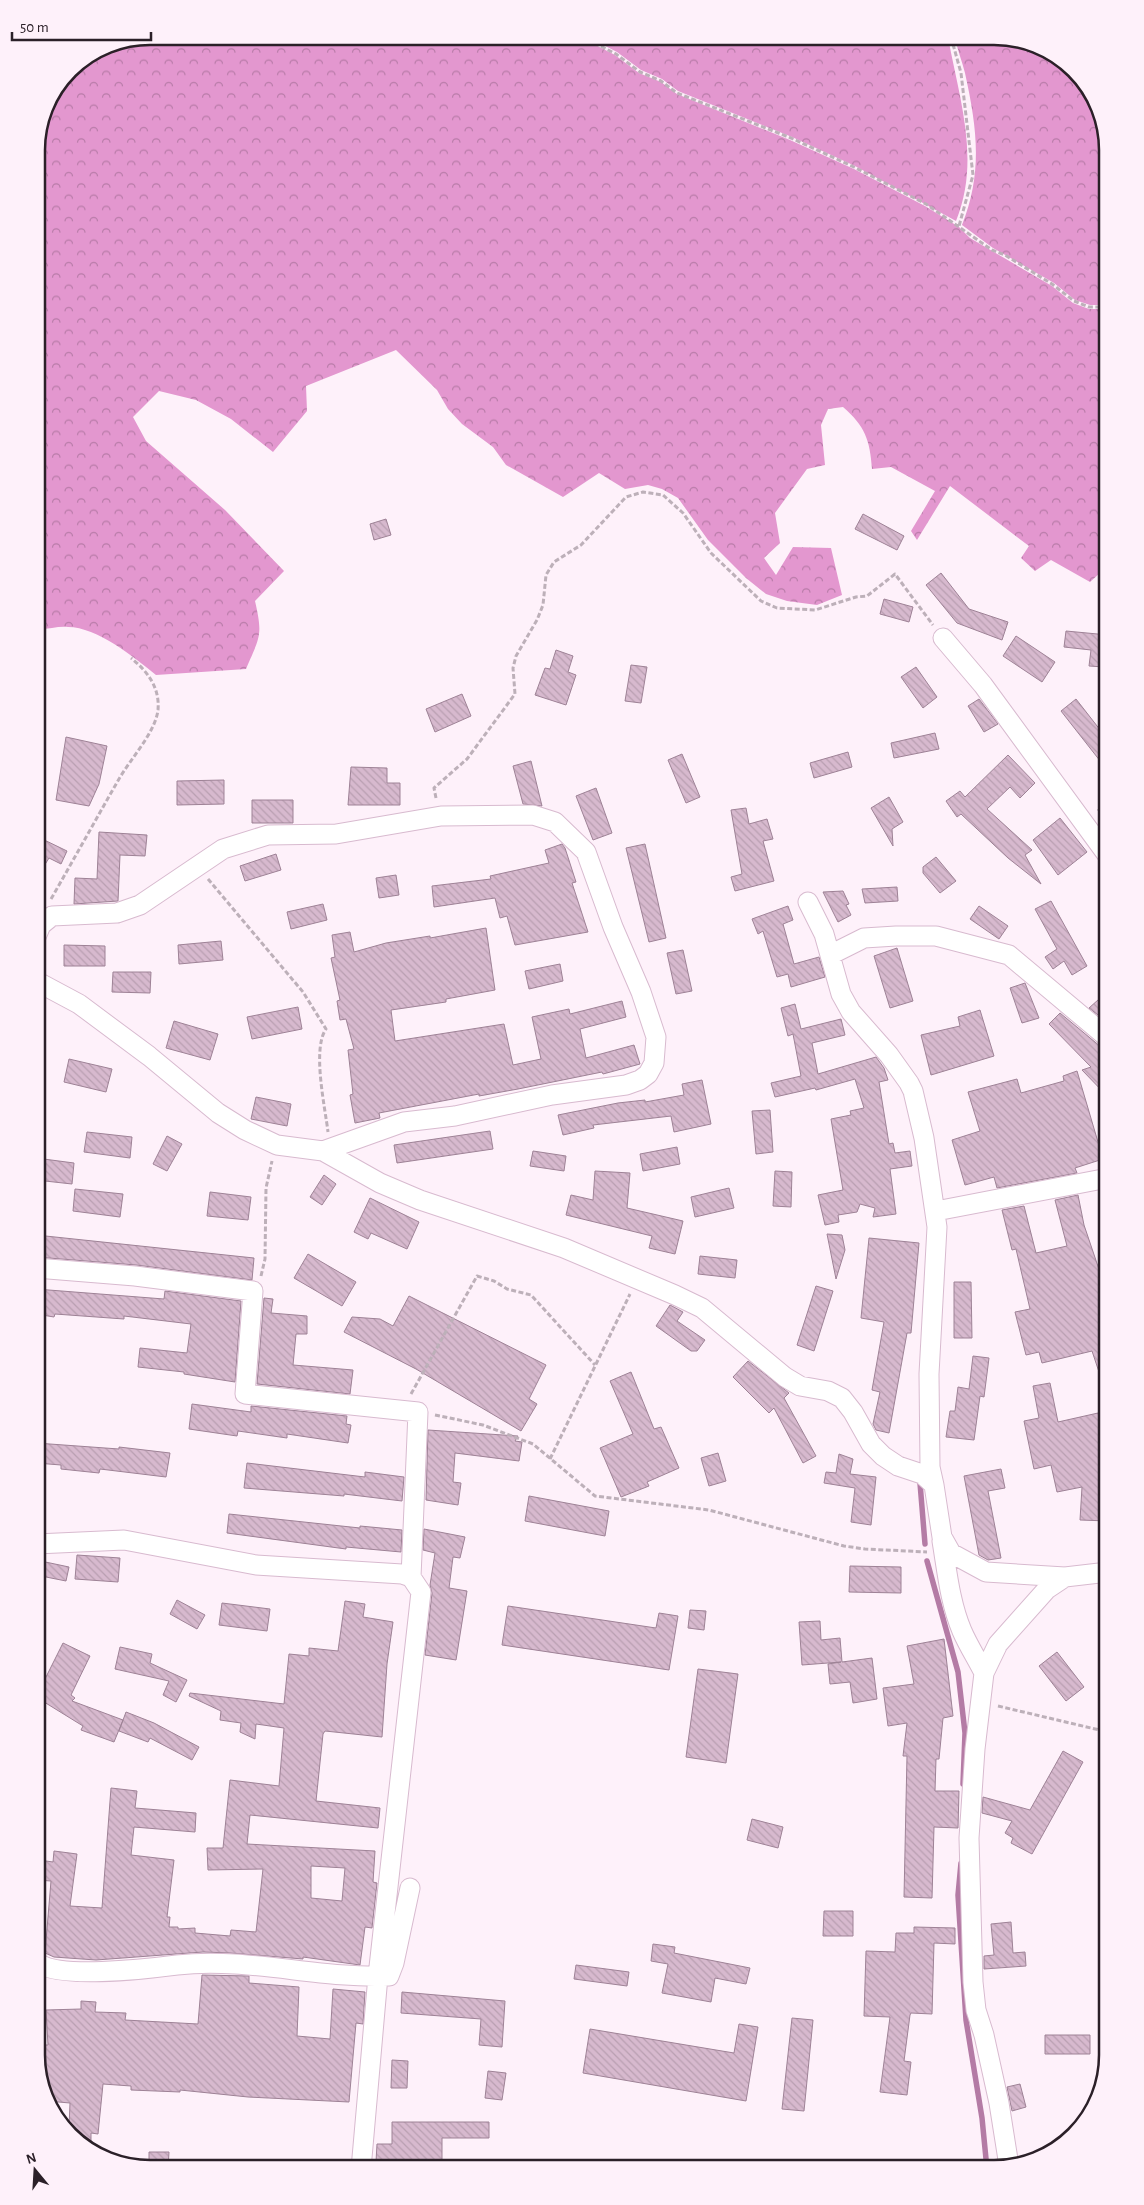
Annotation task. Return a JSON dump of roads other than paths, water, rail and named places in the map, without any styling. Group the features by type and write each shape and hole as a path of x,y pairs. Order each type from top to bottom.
{"street":[{"path":"943,638 984,685 1099,844"},
{"path":"45,924 52,916 117,913 140,905 223,849 268,835 336,834 441,816 533,815 554,822 586,852 613,927 629,961 651,1020 656,1037 654,1063 640,1080 626,1085 552,1095 455,1116 404,1122 326,1150 277,1145 245,1130 218,1113 149,1056 79,1004 45,986"},
{"path":"808,902 824,934 841,994 851,1012 889,1055 913,1091 924,1138 936,1211 929,1374 930,1467 949,1586 962,1632 984,1673"},
{"path":"830,955 864,938 896,936 936,936 1009,955 1099,1030"},
{"path":"326,1150 380,1183 420,1200 564,1248 702,1308 785,1377 800,1386 828,1391 842,1398 853,1412 871,1444 883,1456 898,1466 922,1474 934,1485"},
{"path":"936,1211 1099,1180"},
{"path":"45,1269 135,1276 253,1291 245,1394 410,1411 411,1577 421,1592 378,1976 362,2160"},
{"path":"45,1544 124,1540 256,1565 393,1573 411,1577"},
{"path":"943,1544 951,1553 986,1572 1065,1577 1099,1573"},
{"path":"1008,2159 999,2103 976,2010 973,1982 969,1838 981,1701 984,1673 998,1644 1047,1589 1065,1577"},
{"path":"45,1968 48,1970 62,1971 129,1971 208,1961 389,1976 394,1963 410,1888"}],"waterway":[{"path":"920,1483 925,1544"},
{"path":"927,1561 958,1672 965,1733 963,1784"},
{"path":"961,1863 958,1895 966,2020 982,2118 986,2160"}]}
